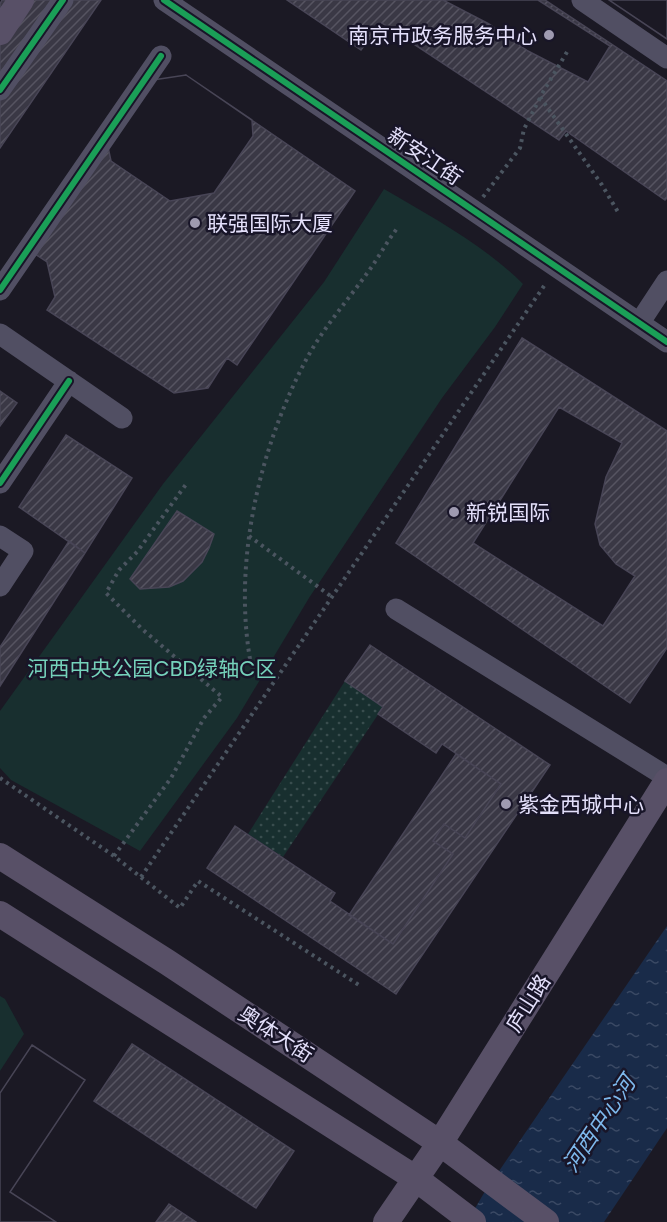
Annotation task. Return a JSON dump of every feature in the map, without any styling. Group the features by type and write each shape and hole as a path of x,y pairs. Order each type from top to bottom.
{"main road":[{"path":"0,32 21,0"},
{"name":"庐山路","path":"386,1222 440,1143 667,779"},
{"name":"奥体大街","path":"0,856 167,962 440,1143 546,1222"},
{"path":"0,914 415,1178 473,1222"}],"street":[{"path":"0,90 63,0"},
{"name":"新安江街","path":"164,0 667,342"},
{"path":"582,0 667,58"},
{"path":"0,290 161,56"},
{"path":"640,322 667,281"},
{"path":"0,334 122,418"},
{"path":"0,483 69,381"},
{"path":"0,536 23,551 0,586"},
{"path":"396,609 667,779"}],"path":[{"path":"473,209 497,181 520,148 524,129 567,52"},
{"path":"540,97 618,212"},
{"path":"250,659 246,635 246,559 252,513 283,414 308,357 399,226"},
{"path":"141,877 558,266"},
{"path":"114,856 171,778 204,718 222,696 142,629 106,593 119,570 136,552 187,483"},
{"path":"249,536 332,597"},
{"path":"0,778 114,856 180,908 198,881 359,985"}],"green space":[{"name":"河西中央公园CBD绿轴C区","path":"384,189 475,244 523,284 495,327 442,398 309,598 237,718 140,851 11,780 0,768 0,711 163,484 324,282"},
{"path":"345,681 383,707 283,857 248,834"},
{"path":"0,996 5,999 24,1034 0,1071"}],"water":[{"name":"河西中心河","path":"667,926 667,1128 604,1222 467,1222 484,1193"}],"building":[{"path":"2,0 101,0 0,148 0,4"},
{"path":"287,0 545,0 667,81 667,198 665,200 566,131 559,140 382,23 361,50"},
{"name":"南京市政务服务中心","path":"443,0 538,0 610,46 588,82 528,51 489,24"},
{"path":"609,0 667,0 667,39"},
{"path":"609,0 667,0 667,39"},
{"name":"联强国际大厦","path":"186,75 355,191 237,365 227,358 208,388 174,393 47,310 55,297 47,262 35,254 153,80"},
{"path":"186,75 252,120 253,136 214,193 170,201 111,161 108,147 153,80"},
{"name":"新锐国际","path":"522,338 667,431 667,648 630,703 396,543","holes":["559,407 622,443 606,477 595,524 600,545 616,564 635,576 603,626 473,543"]},
{"path":"0,391 17,403 0,426"},
{"path":"66,435 132,478 85,553 19,507"},
{"path":"177,511 214,534 209,548 202,562 183,581 169,587 140,589 130,579"},
{"path":"69,541 85,553 0,686 0,647"},
{"name":"紫金西城中心","path":"370,645 550,765 396,994 207,868 235,826 335,893 330,901 393,944 453,854 433,841 444,824 465,838 501,784 442,744 436,753 378,714 383,707 345,681"},
{"path":"456,754 501,784 465,838 444,824 433,841 453,854 393,944 349,915"},
{"path":"132,1044 294,1151 256,1208 94,1101"},
{"path":"32,1045 85,1080 10,1192 56,1222 0,1222 0,1093"},
{"path":"32,1045 85,1080 10,1192 56,1222 0,1222 0,1093"},
{"path":"169,1204 196,1222 156,1222"}],"cycle path":[{"path":"0,90 63,0"},
{"path":"164,0 667,342"},
{"path":"0,290 161,56"},
{"path":"0,483 69,381"}],"place":[{"name":"南京市政务服务中心","path":"549,35"},
{"name":"联强国际大厦","path":"195,223"},
{"name":"新锐国际","path":"454,512"},
{"name":"紫金西城中心","path":"506,804"}]}
